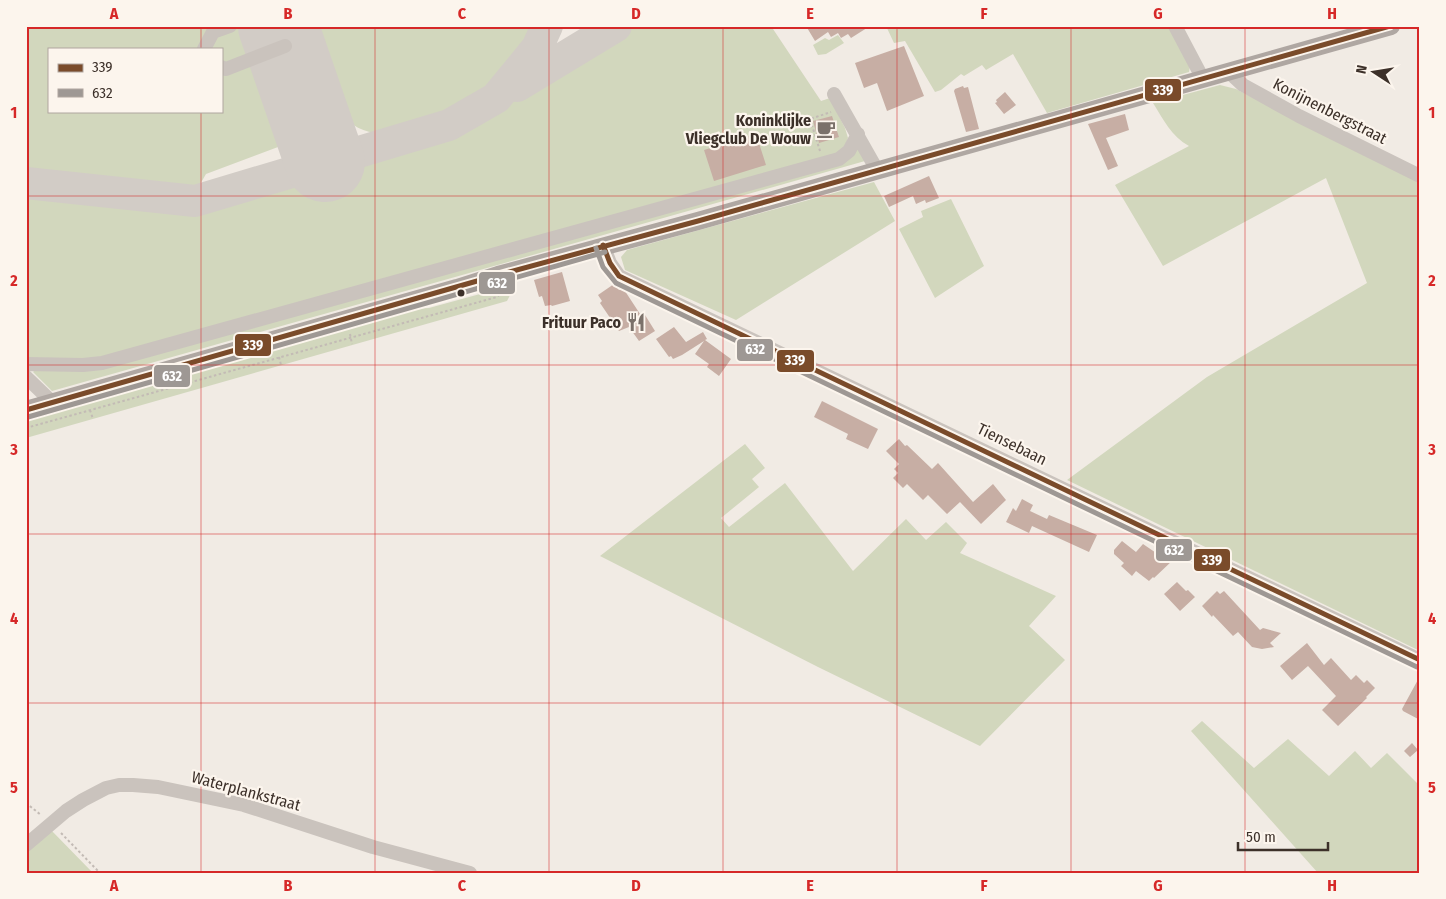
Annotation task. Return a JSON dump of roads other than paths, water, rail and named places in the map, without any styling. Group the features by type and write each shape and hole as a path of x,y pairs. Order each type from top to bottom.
{"main road":[{"path":"26,410 603,245 698,221 1391,26"}],"street":[{"path":"205,48 213,32 230,26"},
{"path":"1175,26 1203,79"},
{"path":"222,67 226,69 285,46"},
{"name":"Konijnenbergstraat","path":"1229,72 1243,85 1300,116 1420,176"},
{"path":"834,94 877,170"},
{"path":"26,364 102,364 839,160 849,151 858,134"},
{"name":"Tiensebaan","path":"603,245 610,263 619,276 1420,660"},
{"path":"26,377 53,402"},
{"name":"Waterplankstraat","path":"26,845 66,811 83,800 106,788 119,785 133,785 158,787 244,805 373,847 470,873"}],"place":[{"name":"Koninklijke Vliegclub De Wouw","path":"826,129"},
{"name":"Frituur Paco","path":"636,322"}]}
